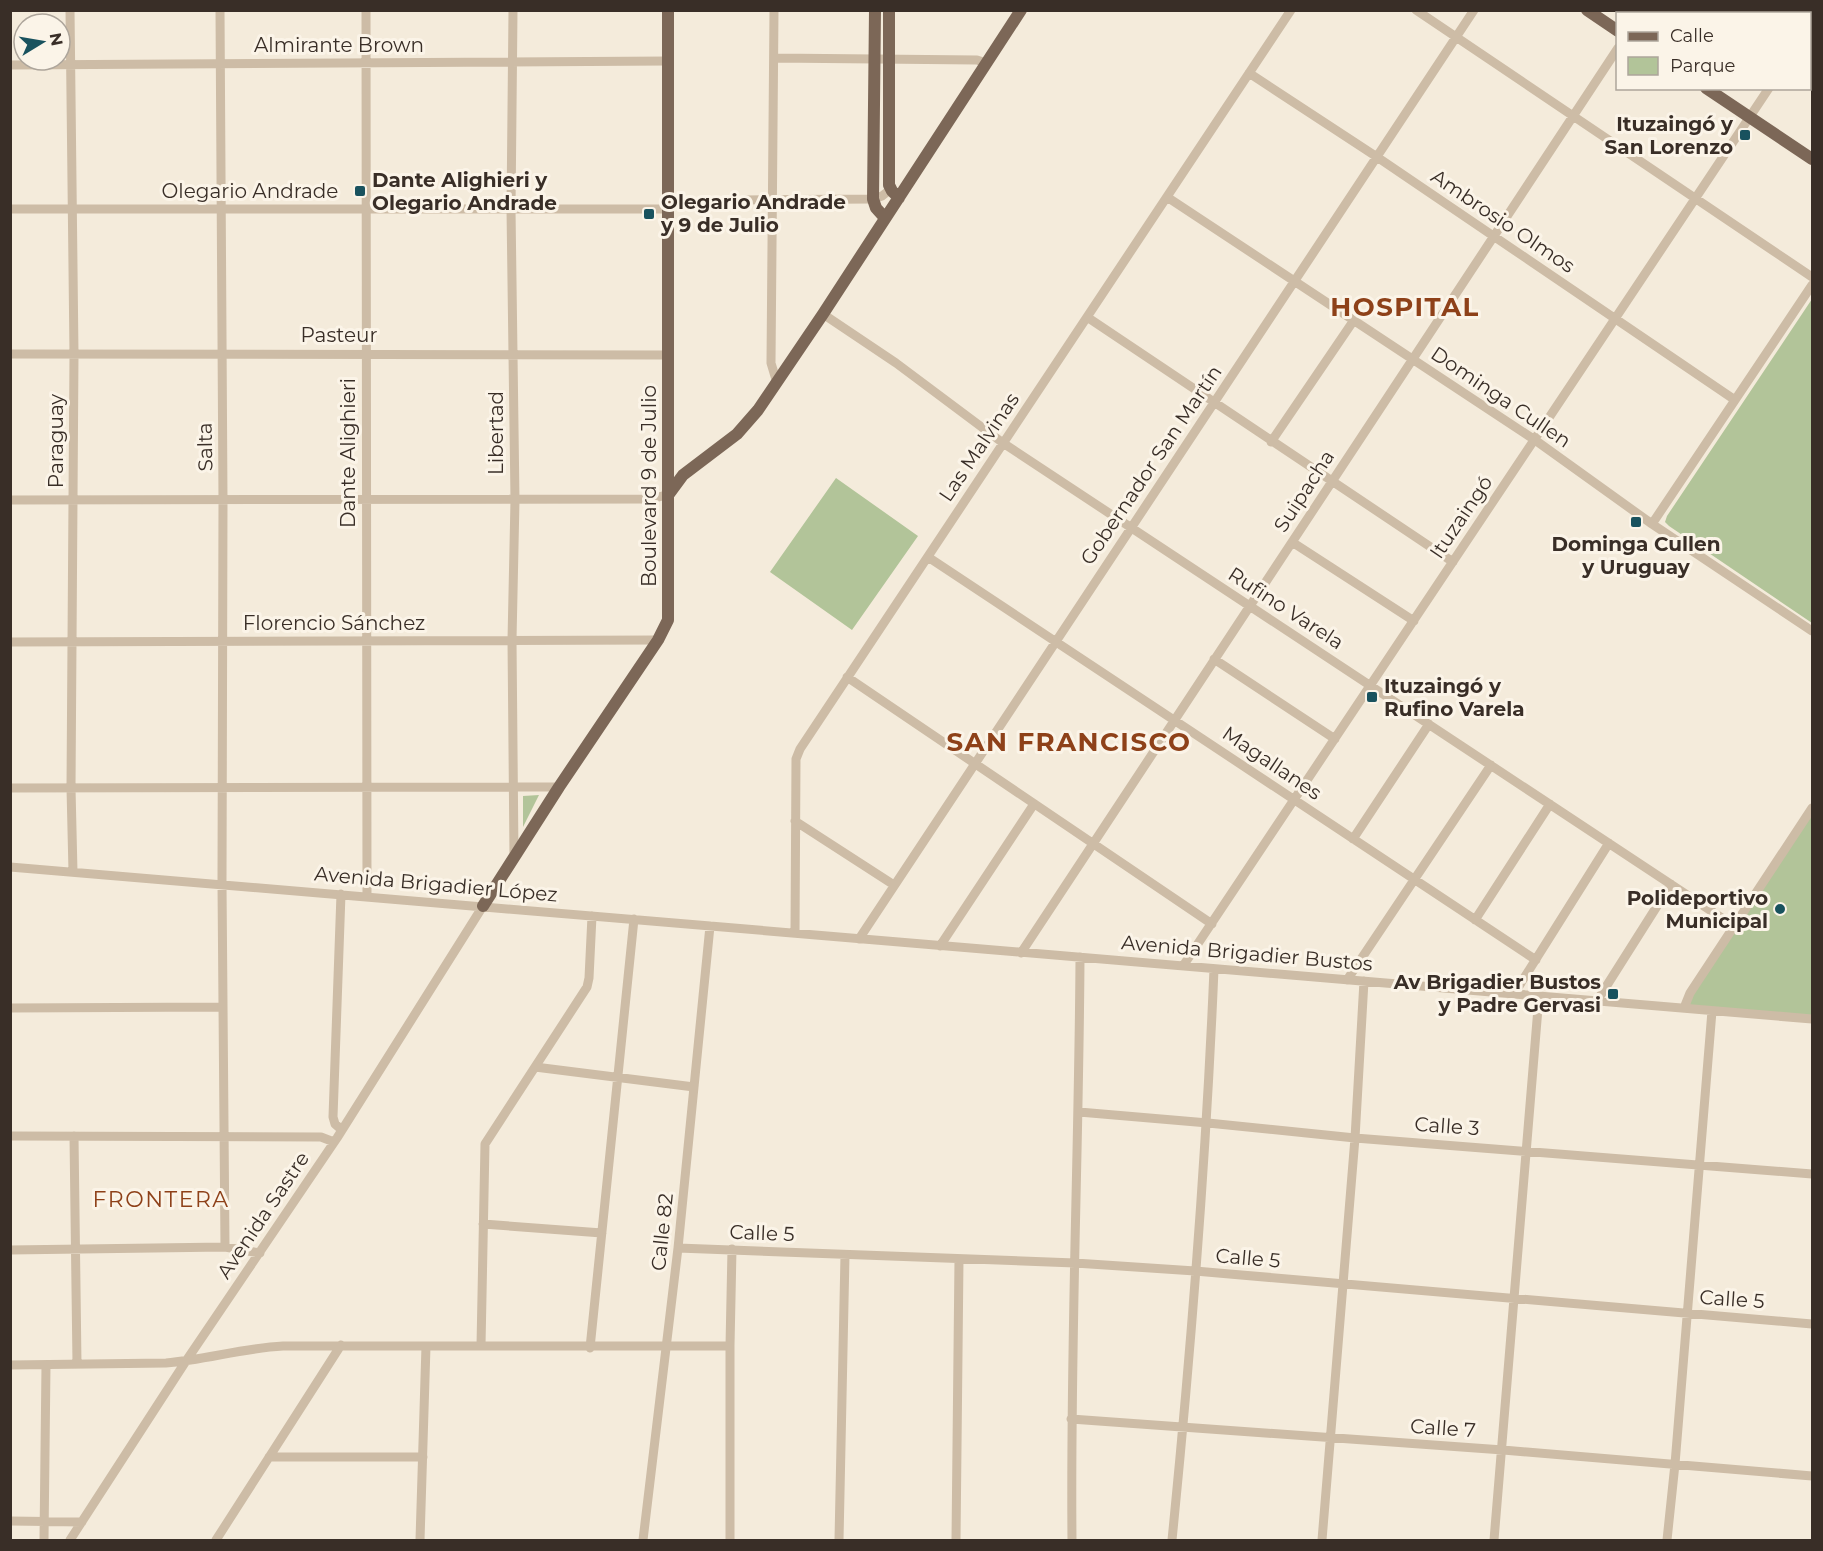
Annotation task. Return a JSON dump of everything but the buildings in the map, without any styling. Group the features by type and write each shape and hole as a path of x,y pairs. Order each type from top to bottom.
{"main road":[{"name":"Boulevard 9 de Julio","path":"483,906 559,787 658,640 668,620 670,606 668,10"},
{"path":"875,10 873,199 885,218"},
{"path":"889,10 889,185 895,193"},
{"path":"669,494 683,475 748,423 777,383 885,218 895,193 1021,10"},
{"path":"1587,10 1616,30"},
{"path":"1709,90 1812,159"}],"street":[{"name":"Salta","path":"220,10 225,1247"},
{"name":"Dante Alighieri","path":"366,10 367,896"},
{"name":"Libertad","path":"513,10 514,856"},
{"path":"774,10 771,363 777,383"},
{"name":"Las Malvinas","path":"795,933 796,759 800,749 1291,10"},
{"path":"1416,10 1697,197 1812,277"},
{"name":"Gobernador San Martín","path":"859,939 1474,10"},
{"name":"Suipacha","path":"1021,952 1616,50"},
{"path":"774,58 977,60 986,63"},
{"name":"Almirante Brown","path":"72,64 668,61"},
{"name":"Paraguay","path":"69,72 75,500 71,788 73,872"},
{"name":"Ambrosio Olmos","path":"1249,73 1735,400"},
{"name":"Ituzaingó","path":"1183,966 1768,90"},
{"path":"745,200 873,199 895,193"},
{"name":"Dominga Cullen","path":"1167,197 1535,440 1652,524 1812,631"},
{"name":"Olegario Andrade","path":"10,209 669,209"},
{"path":"1652,524 1812,285"},
{"name":"Rufino Varela","path":"823,314 896,363 1004,443 1734,926"},
{"path":"1087,317 1271,442 1454,562"},
{"path":"1271,442 1354,320"},
{"name":"Pasteur","path":"10,354 668,355"},
{"path":"10,500 652,499 669,494"},
{"path":"1292,542 1414,621"},
{"name":"Magallanes","path":"928,556 1536,960"},
{"name":"Florencio Sánchez","path":"10,642 658,640"},
{"path":"1214,659 1335,739"},
{"path":"847,677 1212,924"},
{"path":"1353,839 1429,724"},
{"path":"1347,980 1491,765"},
{"path":"10,788 559,787"},
{"path":"940,946 1034,804"},
{"path":"1475,920 1550,804"},
{"path":"1684,1008 1690,993 1812,808"},
{"path":"795,821 894,885"},
{"path":"1514,994 1610,843"},
{"name":"Avenida Brigadier López","path":"10,867 859,939"},
{"path":"1597,1001 1671,884"},
{"path":"341,894 333,1117 335,1124 342,1130"},
{"name":"Avenida Sastre","path":"70,1540 186,1361 342,1130 483,906"},
{"path":"481,1346 485,1144 587,987 592,916"},
{"path":"590,1348 634,920"},
{"name":"Calle 82","path":"643,1540 678,1248 710,926"},
{"name":"Avenida Brigadier Bustos","path":"859,939 1812,1019"},
{"path":"1072,1540 1071,1419 1080,1112 1080,957"},
{"path":"1172,1540 1208,1123 1214,969"},
{"path":"1322,1540 1364,981"},
{"path":"1494,1540 1539,996"},
{"path":"10,1008 223,1007"},
{"path":"1667,1540 1712,1011"},
{"path":"535,1067 694,1088"},
{"name":"Calle 3","path":"1080,1112 1354,1138 1812,1174"},
{"path":"10,1136 224,1135 321,1137 334,1142"},
{"path":"74,1136 77,1364"},
{"path":"483,1224 602,1233"},
{"path":"10,1250 225,1247 260,1253"},
{"name":"Calle 5","path":"678,1248 1075,1263 1195,1271 1812,1324"},
{"path":"730,1540 732,1250"},
{"path":"839,1540 845,1255"},
{"path":"956,1540 959,1258"},
{"path":"216,1540 341,1345"},
{"path":"10,1365 186,1361 255,1347 284,1346 590,1348 730,1346"},
{"path":"420,1540 426,1346"},
{"path":"44,1540 46,1365"},
{"name":"Calle 7","path":"1071,1419 1503,1450 1812,1476"},
{"path":"269,1457 423,1457"},
{"path":"10,1521 81,1522"}],"green space":[{"path":"1812,299 1812,623 1665,522"},
{"path":"836,478 918,536 852,630 770,572"},
{"path":"539,795 523,827 523,796"},
{"name":"Polideportivo Municipal","path":"1812,811 1812,1019 1684,1008"}],"place":[{"name":"Ituzaingó y San Lorenzo","path":"1745,135"},
{"name":"Dante Alighieri y Olegario Andrade","path":"360,191"},
{"name":"Olegario Andrade y 9 de Julio","path":"649,214"},
{"name":"Dominga Cullen y Uruguay","path":"1636,522"},
{"name":"Ituzaingó y Rufino Varela","path":"1372,697"},
{"name":"Polideportivo Municipal","path":"1780,909"},
{"name":"Av Brigadier Bustos y Padre Gervasi","path":"1613,994"}],"district":[{"name":"HOSPITAL","path":"1405,307"},
{"name":"SAN FRANCISCO","path":"1069,742"},
{"name":"FRONTERA","path":"161,1199"}]}
